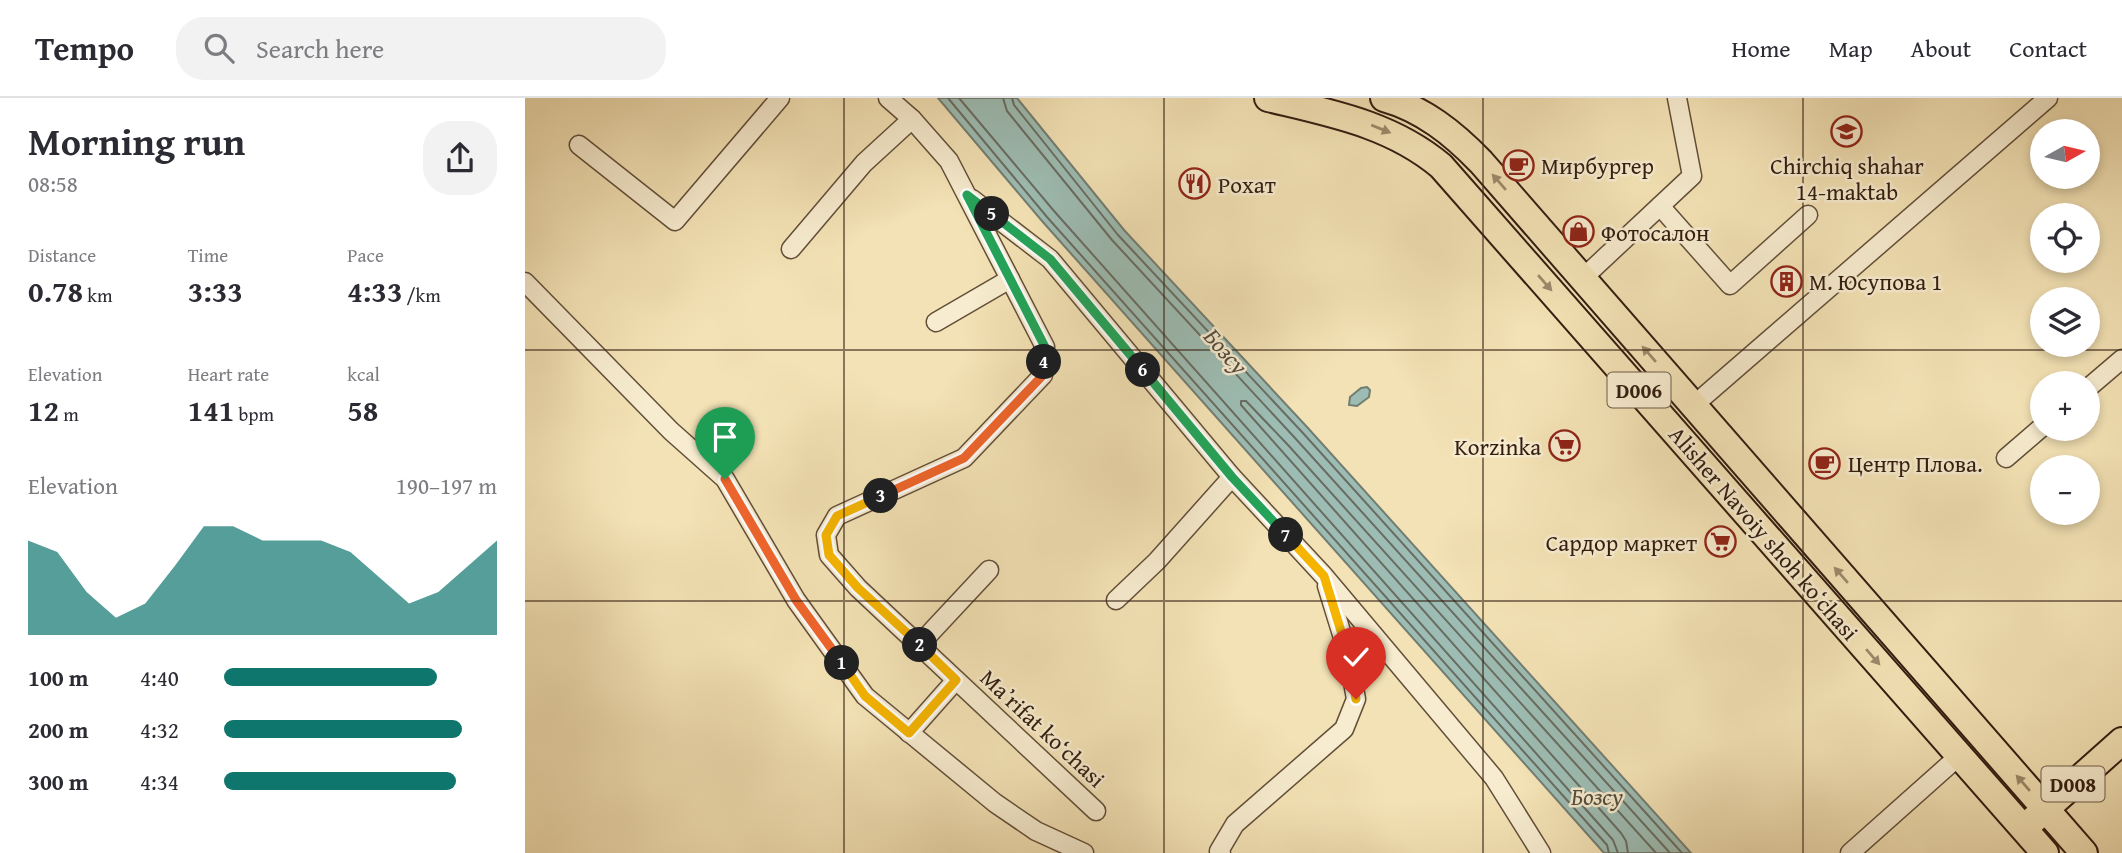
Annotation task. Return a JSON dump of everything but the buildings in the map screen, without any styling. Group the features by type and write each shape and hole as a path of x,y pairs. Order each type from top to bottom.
{"main road":[{"name":"Alisher Navoiy shoh koʻchasi","path":"1268,98 1349,118 1386,131 1423,152 1441,166 2045,853"},
{"name":"Alisher Navoiy shoh koʻchasi","path":"1384,98 1417,110 1463,144 2084,853"},
{"name":"D008","path":"2023,828 2122,741"}],"street":[{"path":"579,145 675,221 780,98"},
{"name":"Maʼrifat ko‘chasi","path":"888,98 912,118 949,161 1045,347 1043,375 964,458 837,516 826,535 829,555 858,588 1095,811"},
{"path":"1583,278 1692,176 1677,98"},
{"path":"1694,405 2048,98"},
{"path":"791,249 865,163 912,118"},
{"path":"967,195 1050,259 1232,477 1324,576 1494,778 1541,853"},
{"path":"1660,206 1730,285 1808,215"},
{"path":"936,322 1010,279"},
{"path":"525,282 671,431 725,479 796,600 865,696 995,803 1036,831 1084,853"},
{"path":"2100,378 2122,359"},
{"path":"2006,458 2030,437"},
{"path":"1117,600 1157,561 1232,477"},
{"path":"919,645 989,570"},
{"path":"1221,853 1219,851 1235,824 1344,729 1356,699 1348,654 1324,576"},
{"name":"Maʼrifat ko‘chasi","path":"909,733 956,680"},
{"path":"1850,853 1959,756"}],"water":[{"name":"Бозсу","path":"938,98 1017,98 1124,230 1307,427 1691,853 1604,853 1042,221"},
{"path":"1367,387 1370,390 1369,397 1357,406 1349,405 1350,397 1361,388"}],"place":[{"name":"Chirchiq shahar 14-maktab","path":"1847,131"},
{"name":"Мирбургер","path":"1518,165"},
{"name":"Рохат","path":"1195,184"},
{"name":"Фотосалон","path":"1578,232"},
{"name":"М. Юсупова 1","path":"1786,281"},
{"name":"Korzinka","path":"1564,446"},
{"name":"Центр Плова.","path":"1825,463"},
{"name":"Сардор маркет","path":"1720,542"}],"route":[{"path":"725,479 796,600 865,696 909,733 956,680 858,588 829,555 826,535 837,516 964,458 1043,375 1045,347 967,195 1050,259 1232,477 1324,576 1348,654 1356,699"}]}
